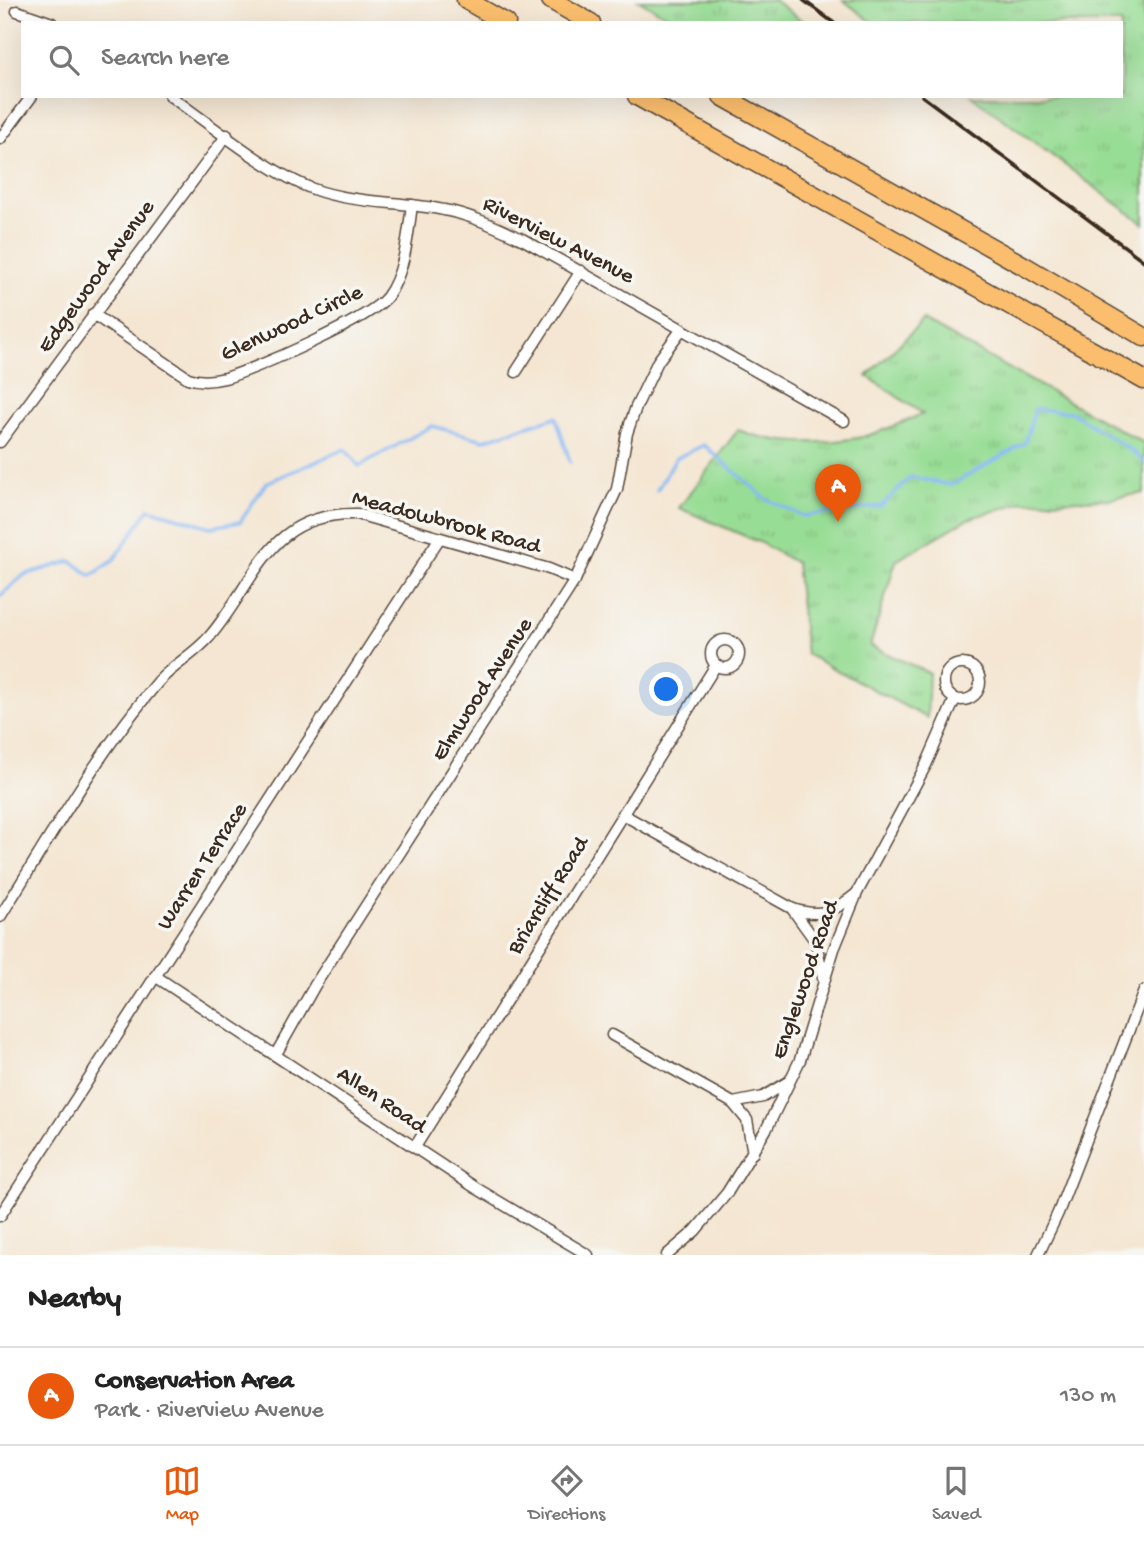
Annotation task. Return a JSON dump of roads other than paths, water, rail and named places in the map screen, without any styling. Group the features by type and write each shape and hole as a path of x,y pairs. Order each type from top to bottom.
{"highway":[{"path":"466,0 503,21"},
{"path":"551,0 588,21"},
{"path":"641,98 1144,380"},
{"path":"726,98 1037,273 1144,337"}],"street":[{"path":"17,11 46,21"},
{"path":"0,139 31,98"},
{"name":"Riverview Avenue","path":"173,98 274,169 310,188 473,218 581,271 844,421"},
{"name":"Edgewood Avenue","path":"0,442 227,135"},
{"name":"Glenwood Circle","path":"93,314 188,378 200,381 226,377 348,324 380,304 396,279 412,205"},
{"path":"516,372 581,271"},
{"name":"Elmwood Avenue","path":"276,1054 315,985 575,580 617,489 627,433 636,407 658,361 682,329"},
{"name":"Meadowbrook Road","path":"0,917 89,776 138,708 166,674 214,631 253,570 285,535 310,520 337,514 366,516 549,569 575,580"},
{"name":"Warren Terrace","path":"0,1216 439,539"},
{"name":"Briarcliff Road","path":"415,1147 716,665"},
{"name":"Englewood Road","path":"670,1251 707,1219 753,1155 806,1044 834,949 857,893 926,765 955,699"},
{"path":"622,814 793,909 810,915 825,914 857,893"},
{"path":"793,909 816,942 823,988"},
{"name":"Allen Road","path":"155,976 415,1147 588,1255"},
{"path":"1038,1255 1058,1213 1144,991"},
{"path":"612,1035 733,1104 747,1120 753,1155"},
{"path":"733,1104 763,1097 791,1080"},
{"path":"657,1255 670,1251"}],"waterway":[{"path":"657,490 676,458 704,445 766,499 803,516 881,506 911,477 951,485 1025,443 1035,409 1071,412 1132,451 1144,462"},
{"path":"0,596 24,575 71,561 91,576 113,561 149,509 211,527 240,522 266,483 345,449 359,466 432,426 484,440 556,417 570,462"}],"railway":[{"path":"803,0 831,21"},
{"path":"925,98 1144,261"}],"place":[{"name":"Conservation Area","path":"838,522"}]}
